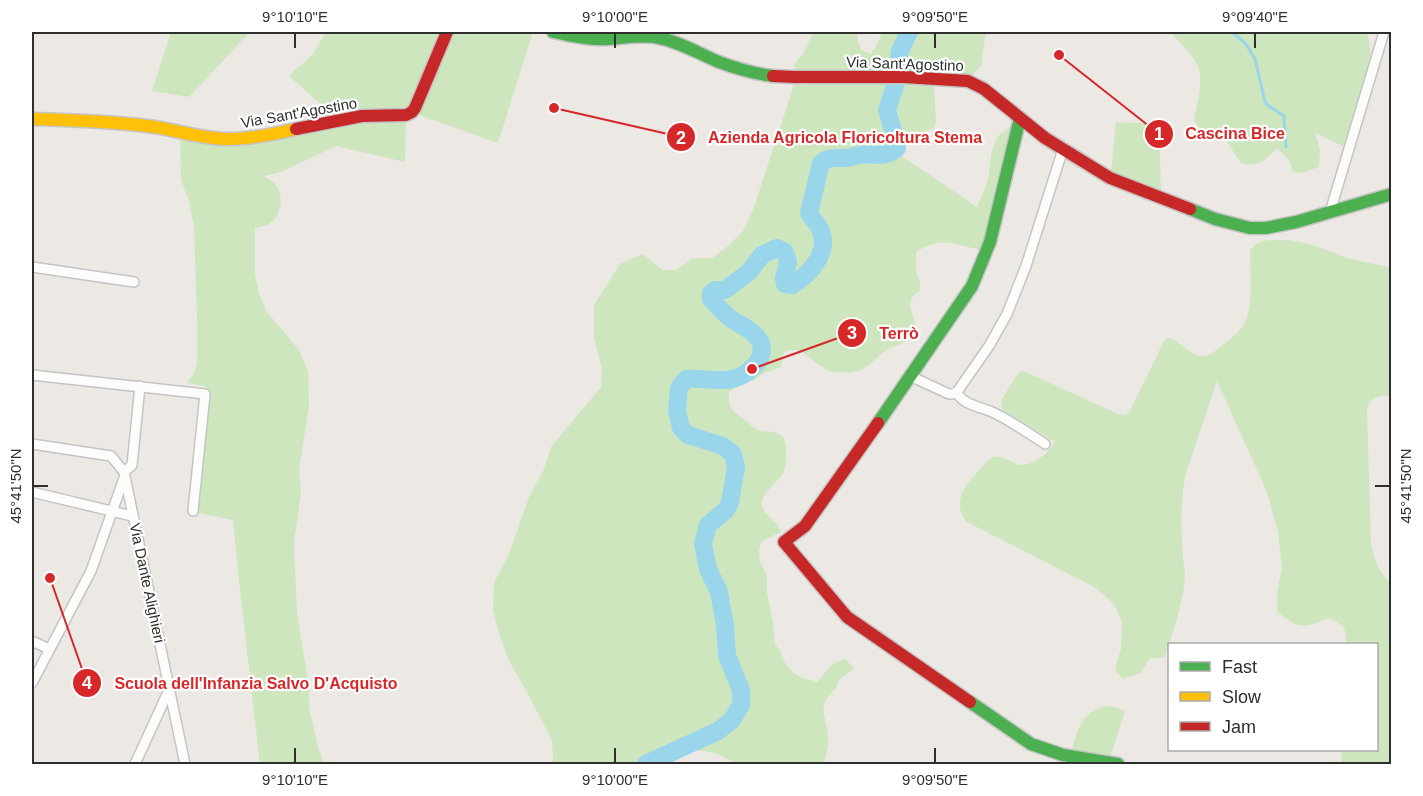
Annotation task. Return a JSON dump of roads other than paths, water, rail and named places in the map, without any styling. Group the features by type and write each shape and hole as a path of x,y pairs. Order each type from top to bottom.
{"street":[{"name":"Via Sant'Agostino","path":"32,119 148,126 228,140 274,134 362,116 406,115 415,108 447,32"},
{"name":"Via Sant'Agostino","path":"553,32 588,39 657,37 676,42 718,62 765,75 879,76 968,81 984,89 1045,138 1110,178 1215,219 1250,228 1266,228 1296,222 1392,194"},
{"path":"1330,212 1384,32"},
{"path":"1020,118 990,242 972,286 856,456 805,526 784,542 847,617 1030,744 1063,755 1118,765"},
{"path":"910,376 952,394 957,392 989,346 1007,314 1026,267 1063,149"},
{"path":"32,267 134,282"},
{"path":"32,375 205,393 193,511"},
{"path":"32,683 91,571 125,474 132,465 140,386"},
{"path":"957,392 964,400 995,413 1045,444"},
{"path":"32,444 111,456 125,474"},
{"name":"Via Dante Alighieri","path":"125,474 185,765"},
{"path":"32,492 132,516"},
{"path":"32,641 50,649"},
{"path":"135,765 169,690"}],"waterway":[{"path":"646,764 718,731 732,720 741,705 741,690 727,656 725,625 719,592 708,569 703,544 708,525 726,510 730,502 736,467 733,454 723,446 688,435 681,428 677,411 679,388 686,379 727,380 735,378 755,365 762,349 755,334 723,312 711,299 711,293 716,290 725,290 749,272 762,255 777,248 785,252 788,262 784,278 785,284 793,285 812,268 823,246 820,229 809,213 821,163 832,158 884,155 897,148 887,110 895,86 900,51 909,32"},
{"path":"1232,32 1246,44 1255,59 1265,102 1284,116 1286,147"}],"place":[{"name":"Cascina Bice","path":"1059,55"},
{"name":"Azienda Agricola Floricoltura Stema","path":"554,108"},
{"name":"Terrò","path":"752,369"},
{"name":"Scuola dell'Infanzia Salvo D'Acquisto","path":"50,578"}]}
